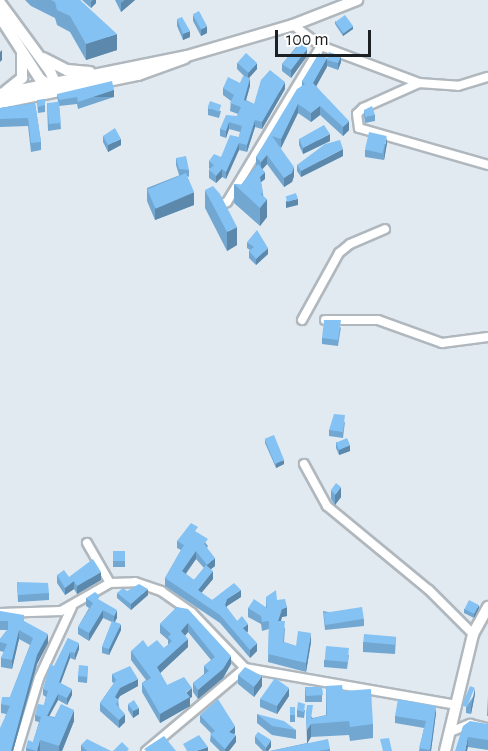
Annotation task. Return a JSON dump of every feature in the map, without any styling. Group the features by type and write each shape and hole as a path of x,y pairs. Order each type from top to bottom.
{"main road":[{"path":"0,94 51,86 187,56 293,25 357,0"},
{"path":"0,3 52,74 51,86 46,92 0,102"},
{"path":"0,17 51,86 66,88 122,78"},
{"path":"0,94 22,78 21,46"},
{"path":"36,52 53,64 77,73 139,66"},
{"path":"0,102 122,78 180,62 187,56"},
{"path":"445,751 473,634 488,608"}],"street":[{"path":"293,25 321,46 419,83 458,86 488,77"},
{"path":"219,206 227,202 321,46"},
{"path":"419,83 363,108 357,114 359,128 488,165"},
{"path":"302,320 339,253 350,244 385,230"},
{"path":"325,320 378,320 442,343 488,337"},
{"path":"304,464 327,507 429,590 473,634"},
{"path":"87,543 110,583"},
{"path":"0,613 54,612 72,607 110,583 130,581 161,591 207,626 245,668 456,705"},
{"path":"17,751 39,678 72,607"},
{"path":"146,751 245,668"},
{"path":"450,732 470,724 488,728"}],"building":[{"path":"51,0 80,0 117,34 86,44 70,16 57,10 55,2"},
{"path":"199,11 207,26 201,29 193,14"},
{"path":"345,15 353,26 344,33 335,22"},
{"path":"182,17 190,31 183,34 177,19"},
{"path":"303,38 307,49 291,70 282,64 299,45 297,39"},
{"path":"329,52 341,56 338,63 327,60"},
{"path":"246,53 257,63 248,73 237,63"},
{"path":"319,53 327,58 313,83 349,121 343,127 320,106 311,113 298,104 281,139 272,136 294,167 292,173 284,178 267,155 261,162 256,157 297,89 305,84 302,81"},
{"path":"270,70 285,82 262,122 255,120 247,145 239,143 226,172 222,169 216,176 209,170 214,165 209,161 214,154 221,157 230,135 239,137 242,126 229,122 226,131 220,129 226,115 237,116 241,107 230,103 234,95 223,88 228,77 240,83 243,76 250,78 244,100 254,104 261,80"},
{"path":"112,81 114,90 78,102 77,97 59,100 57,94"},
{"path":"45,99 45,105 38,107 37,100"},
{"path":"210,101 221,105 219,112 208,108"},
{"path":"59,102 61,123 49,124 47,103"},
{"path":"35,103 41,142 31,143 28,118 0,119 0,108"},
{"path":"372,106 375,115 365,117 364,110"},
{"path":"324,125 330,134 303,148 299,139"},
{"path":"115,128 121,139 108,145 103,136"},
{"path":"369,132 387,136 382,154 365,150"},
{"path":"340,140 343,149 301,171 297,165 325,144"},
{"path":"186,156 189,170 179,169 176,158"},
{"path":"258,164 265,172 260,177 263,193 260,194 249,185 241,185"},
{"path":"186,173 194,192 156,209 147,189"},
{"path":"234,184 249,185 267,199 260,208"},
{"path":"213,186 220,194 237,227 227,232 205,190"},
{"path":"296,193 298,199 287,202 286,196"},
{"path":"257,230 268,248 256,259 249,251 254,247 247,242"},
{"path":"324,320 341,320 338,340 322,338"},
{"path":"334,414 345,415 343,432 329,430"},
{"path":"274,435 284,460 275,464 265,439"},
{"path":"347,438 350,445 339,450 336,443"},
{"path":"336,483 341,487 335,495 331,490"},
{"path":"191,523 198,527 195,531 208,539 204,544 215,558 207,565 196,551 182,571 194,580 206,565 213,571 198,590 212,600 234,583 241,590 227,599 225,605 237,621 242,616 248,624 243,628 257,643 250,650 220,615 165,578 184,545 177,541"},
{"path":"113,551 125,551 125,561 113,561"},
{"path":"93,559 101,572 77,586 74,581 65,588 57,575 64,570 69,577"},
{"path":"17,582 48,583 49,593 18,595"},
{"path":"139,584 148,589 131,604 117,593 123,588 127,591"},
{"path":"276,590 277,600 285,599 287,607 282,609 278,621 285,621 283,642 296,646 298,631 311,633 306,663 268,654 269,621 262,622 261,616 248,608 254,599 267,608 266,597"},
{"path":"95,592 100,596 98,599 117,610 114,616 103,610 89,633 78,627 93,603 86,598"},
{"path":"469,600 479,605 474,614 464,609"},
{"path":"177,607 188,609 231,656 223,669 198,690 193,683 209,671 204,666 215,657 188,623 181,631 188,639 157,667 167,685 184,677 192,688 186,692 190,697 160,714 142,683 151,678 131,651 143,640 148,647 157,640 164,648 172,641 168,637 171,634 160,624"},
{"path":"362,607 364,619 325,625 323,613"},
{"path":"0,611 24,615 24,621 48,634 37,655 11,751 0,751 0,728 10,706 1,704 2,697 10,697 33,638 19,630 12,660 1,658 7,644 0,642 0,639 8,629 8,621 0,621"},
{"path":"112,621 121,624 109,649 102,647"},
{"path":"364,634 396,637 395,645 363,642"},
{"path":"68,638 79,643 75,653 70,652 59,682 72,689 67,698 58,694 47,716 35,715 38,704 44,705 48,691 43,689 50,664 54,666"},
{"path":"326,646 349,648 348,662 325,660"},
{"path":"79,665 88,666 87,677 78,676"},
{"path":"130,666 138,679 120,688 115,697 119,700 116,704 125,714 119,720 100,703 116,680 112,674"},
{"path":"245,667 262,676 254,687 238,675"},
{"path":"275,678 289,688 277,706 260,699"},
{"path":"342,685 343,691 371,689 373,724 350,727 349,721 311,724 307,730 307,705 313,705 311,719 327,715 326,686"},
{"path":"470,686 475,688 467,707 462,705"},
{"path":"305,687 322,687 323,695 306,696"},
{"path":"218,699 235,726 229,732 236,735 225,749 210,734 215,731 200,715"},
{"path":"398,699 436,706 430,750 419,748 426,721 395,716"},
{"path":"134,700 139,708 133,711 128,704"},
{"path":"298,702 305,704 304,712 297,710"},
{"path":"61,704 74,710 59,746 40,740 37,751 26,748 28,740 33,742 42,714 54,718"},
{"path":"290,707 295,707 295,715 290,715"},
{"path":"257,714 284,721 296,730 272,726"},
{"path":"470,721 488,724 488,740 468,737 465,751 455,751 463,726"},
{"path":"258,732 271,740 266,748 255,736"},
{"path":"199,735 208,747 187,751 183,744"},
{"path":"164,736 176,751 146,751 144,749"},
{"path":"389,738 392,751 383,751 380,739"},
{"path":"87,739 111,751 87,751 81,745"},
{"path":"328,739 330,749 270,751"},
{"path":"122,742 129,749 127,751 113,751"}]}
